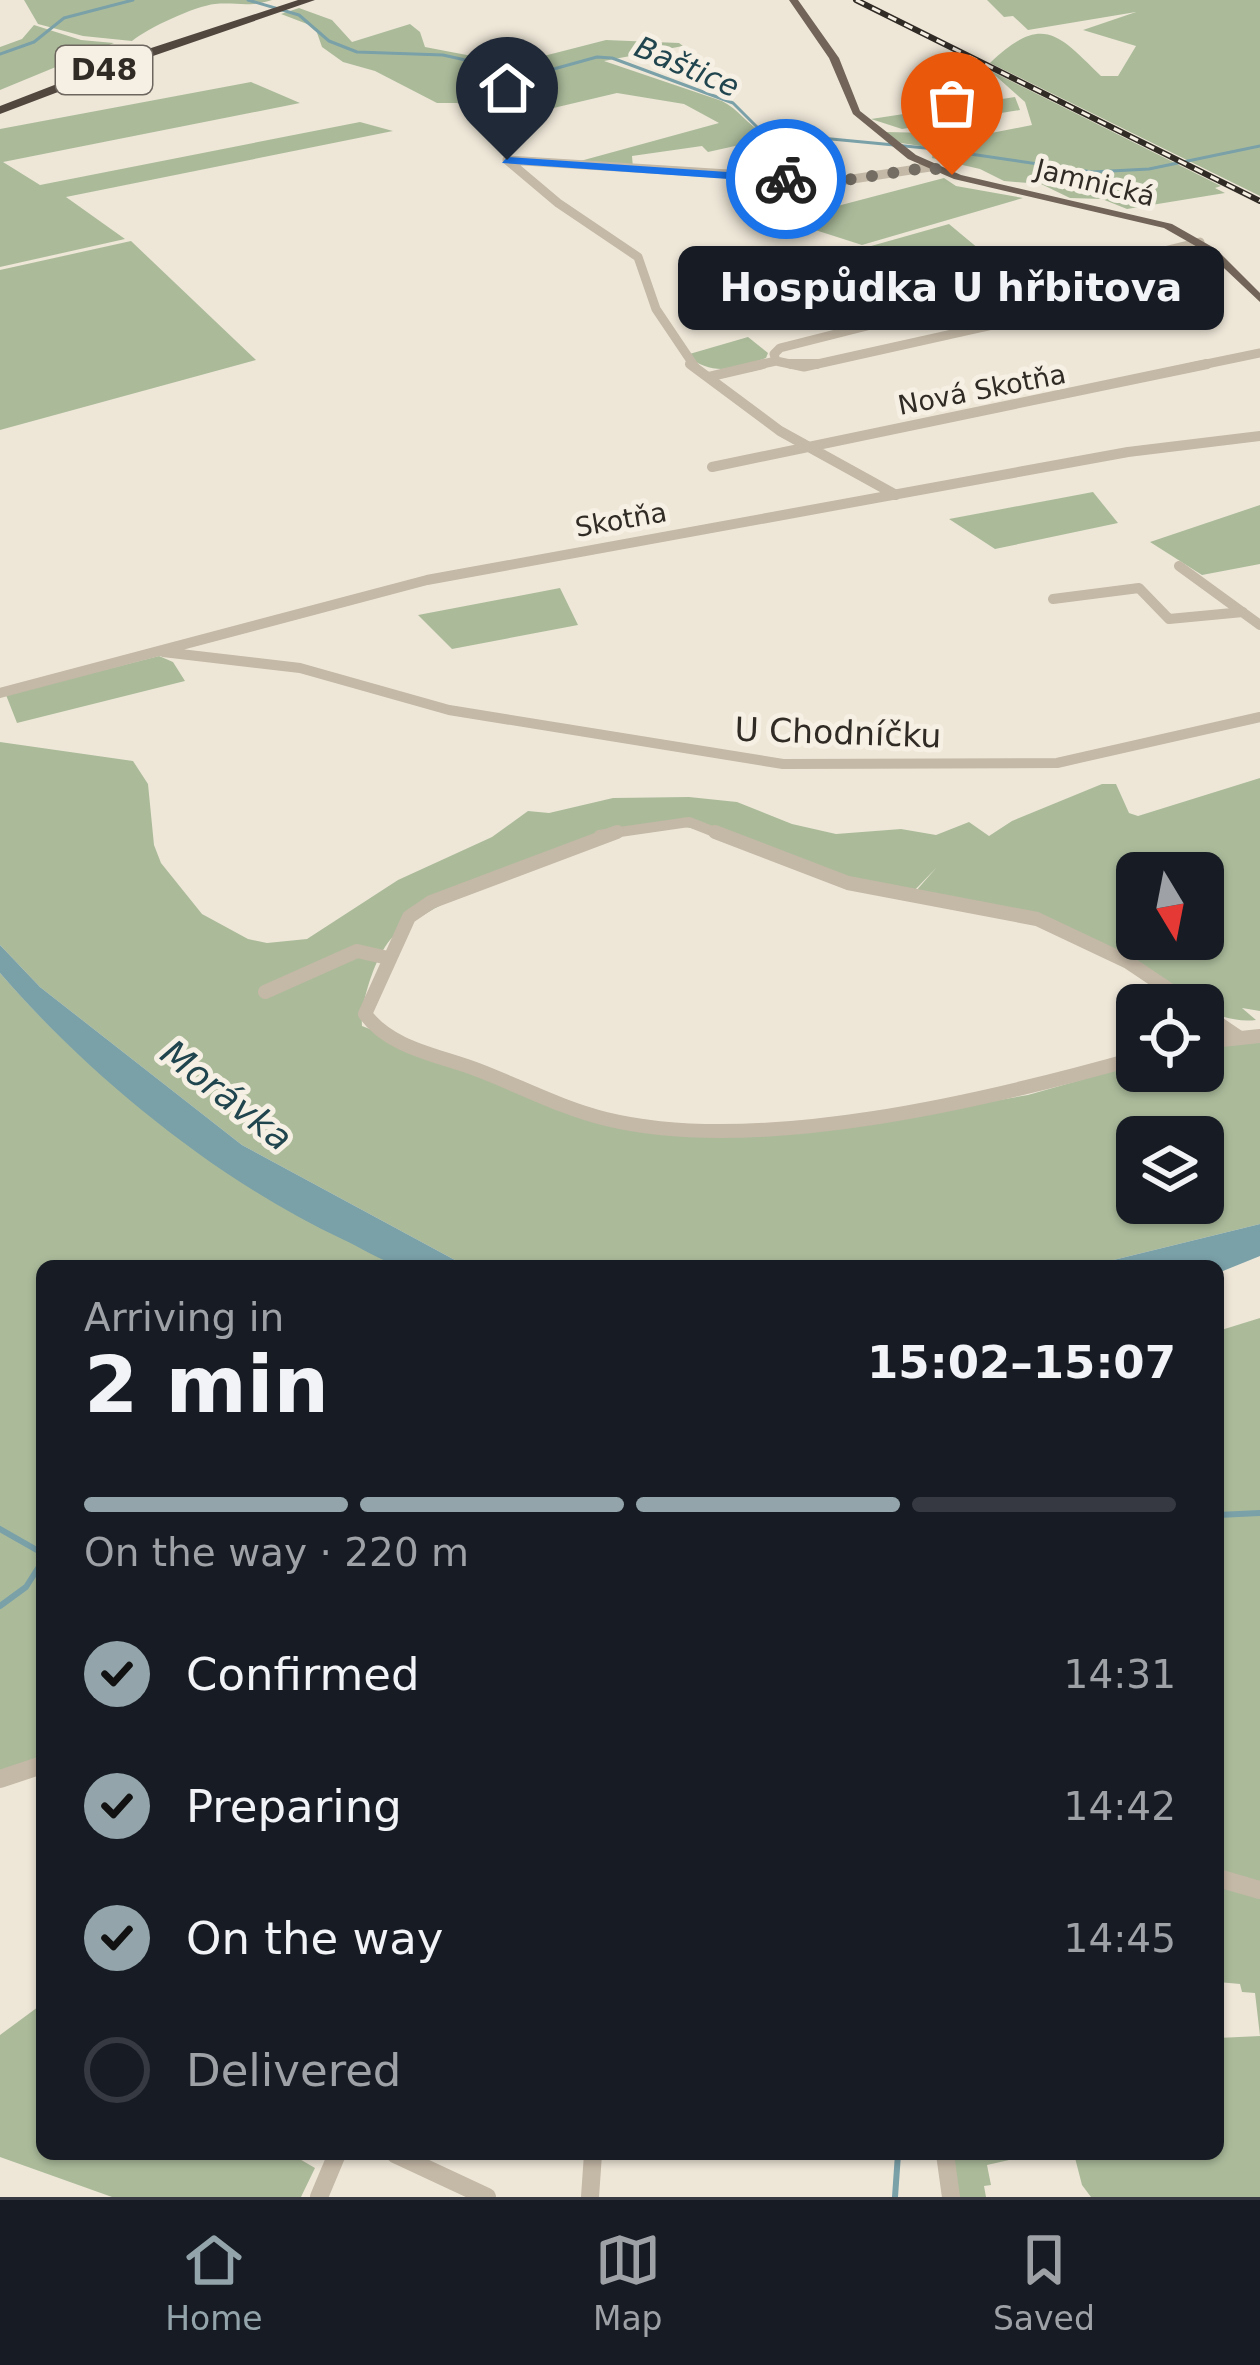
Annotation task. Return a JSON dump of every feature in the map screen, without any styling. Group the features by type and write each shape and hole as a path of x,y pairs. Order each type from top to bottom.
{"highway":[{"name":"D48","path":"0,105 288,2 309,0"}],"main road":[{"name":"Jamnická","path":"793,0 834,58 856,112 894,146 930,167 1132,214 1200,242 1260,299"}],"street":[{"path":"897,495 805,446 680,353 656,310 638,257 558,203 507,160 840,181 930,167"},
{"path":"776,361 774,354 780,348 1200,242"},
{"path":"708,377 776,361 803,367 1191,281"},
{"name":"Nová Skotňa","path":"712,467 1260,353"},
{"name":"Skotňa","path":"0,693 427,580 1128,452 1260,436"},
{"path":"1179,566 1260,625"},
{"path":"1053,598 1139,588 1169,619 1243,612"},
{"name":"U Chodníčku","path":"164,652 300,668 414,701 737,759 836,766 1057,763 1260,717"},
{"path":"1116,1064 886,1115 709,1126 622,1122 418,1048 371,1026 365,1014 409,917 431,902 602,834 689,822 848,883 1037,919 1128,962 1161,984"},
{"path":"265,992 358,950 388,958"},
{"path":"1224,1027 1240,1038"},
{"path":"1224,1040 1260,1036"},
{"path":"0,1780 36,1767"},
{"path":"1224,1881 1260,1890"},
{"path":"320,2197 335,2160"},
{"path":"408,2160 487,2197"},
{"path":"590,2197 593,2160"},
{"path":"946,2160 951,2197"}],"green space":[{"path":"24,0 272,0 206,6 172,18 132,41 83,36 38,24"},
{"path":"987,0 1260,0 1260,196 990,63 1024,38 1050,35 1101,76 1118,76 1136,46 1083,30 1136,12 1028,30 1013,16 1004,17"},
{"path":"299,8 332,20 352,42 410,24 420,32 425,47 498,61 532,59 606,40 679,43 683,46 604,61 722,101 768,135 743,138 744,144 708,152 702,146 632,156 633,168 573,163 719,123 684,104 617,93 511,118 457,103 437,103 375,71 343,62 322,47 315,27 281,14"},
{"path":"34,25 81,40 114,43 0,90 0,47 22,39"},
{"path":"989,70 1221,186 1215,188 1225,193 1127,209 1102,199 1070,198 1041,184 1004,181 980,169 932,158 934,148 901,143 884,132 986,134 1032,125 1025,102"},
{"path":"251,82 300,103 3,162 40,185 360,122 393,131 66,197 125,239 0,267 0,129"},
{"path":"1015,97 1020,110 902,129 871,119"},
{"path":"944,178 956,186 1023,198 862,245 784,220"},
{"path":"949,224 979,249 787,295 765,276"},
{"path":"131,241 256,360 0,430 0,270"},
{"path":"748,337 768,353 766,358 715,369 686,355"},
{"path":"1093,492 1118,523 995,549 949,519"},
{"path":"1260,505 1260,564 1202,575 1150,542"},
{"path":"560,588 578,625 452,649 418,615"},
{"path":"159,656 173,662 185,681 17,723 6,695"},
{"path":"0,742 133,761 148,784 154,845 161,863 202,914 248,939 267,943 307,939 398,880 492,837 528,811 549,813 613,798 689,797 737,802 792,824 836,834 901,829 936,835 969,822 989,836 1012,821 1102,784 1116,784 1129,813 1138,816 1260,778 1260,1011 1242,1008 1256,1020 1224,1016 1224,984 1162,984 1126,960 1224,960 1224,852 1116,852 1116,953 1073,933 915,892 937,867 912,893 867,886 822,876 713,833 675,826 650,828 571,850 481,886 409,924 390,940 379,958 366,993 362,1026 548,1098 653,1130 892,1119 1028,1095 1116,1070 1116,1092 1224,1092 1224,1045 1260,1040 1260,1224 1113,1260 455,1260 242,1145 40,987 0,945"},
{"path":"0,973 88,1062 185,1140 289,1208 388,1260 36,1260 36,1761 0,1773"},
{"path":"1260,1318 1260,1884 1224,1875 1224,1329"},
{"path":"1224,1887 1260,1897 1260,2036 1255,1993 1242,1992 1240,1984 1224,1983"},
{"path":"36,2008 36,2160 301,2160 315,2168 301,2197 112,2197 0,2157 0,2035"},
{"path":"1260,2036 1260,2197 1091,2197 1082,2185 1076,2160 1224,2160 1224,2038"},
{"path":"954,2160 1010,2160 987,2165 991,2185 984,2186 986,2197 959,2197"}],"water":[{"path":"0,945 40,987 242,1145 455,1260 384,1260 249,1188 115,1088 0,973"},
{"path":"1260,1224 1260,1256 1224,1271 1224,1260 1113,1260"}],"waterway":[{"path":"0,54 34,42 64,18 133,0"},
{"name":"Baštice","path":"248,0 299,15 329,41 357,52 443,55 532,75 597,57 612,58 733,103 758,128 779,134 936,149 1092,172 1149,169 1260,146"},
{"path":"1224,1515 1260,1513"},
{"path":"0,1529 36,1550"},
{"path":"0,1606 26,1587 36,1571"},
{"path":"895,2197 898,2160"}],"railway":[{"path":"856,0 1260,201"}],"way so far":[{"path":"786,179 840,181 930,167 952,175"}],"place":[{"name":"Hospůdka U hřbitova","path":"952,175"}],"route":[{"path":"507,160 786,179"}],"water label":[{"name":"Morávka","path":"227,1095"}]}
